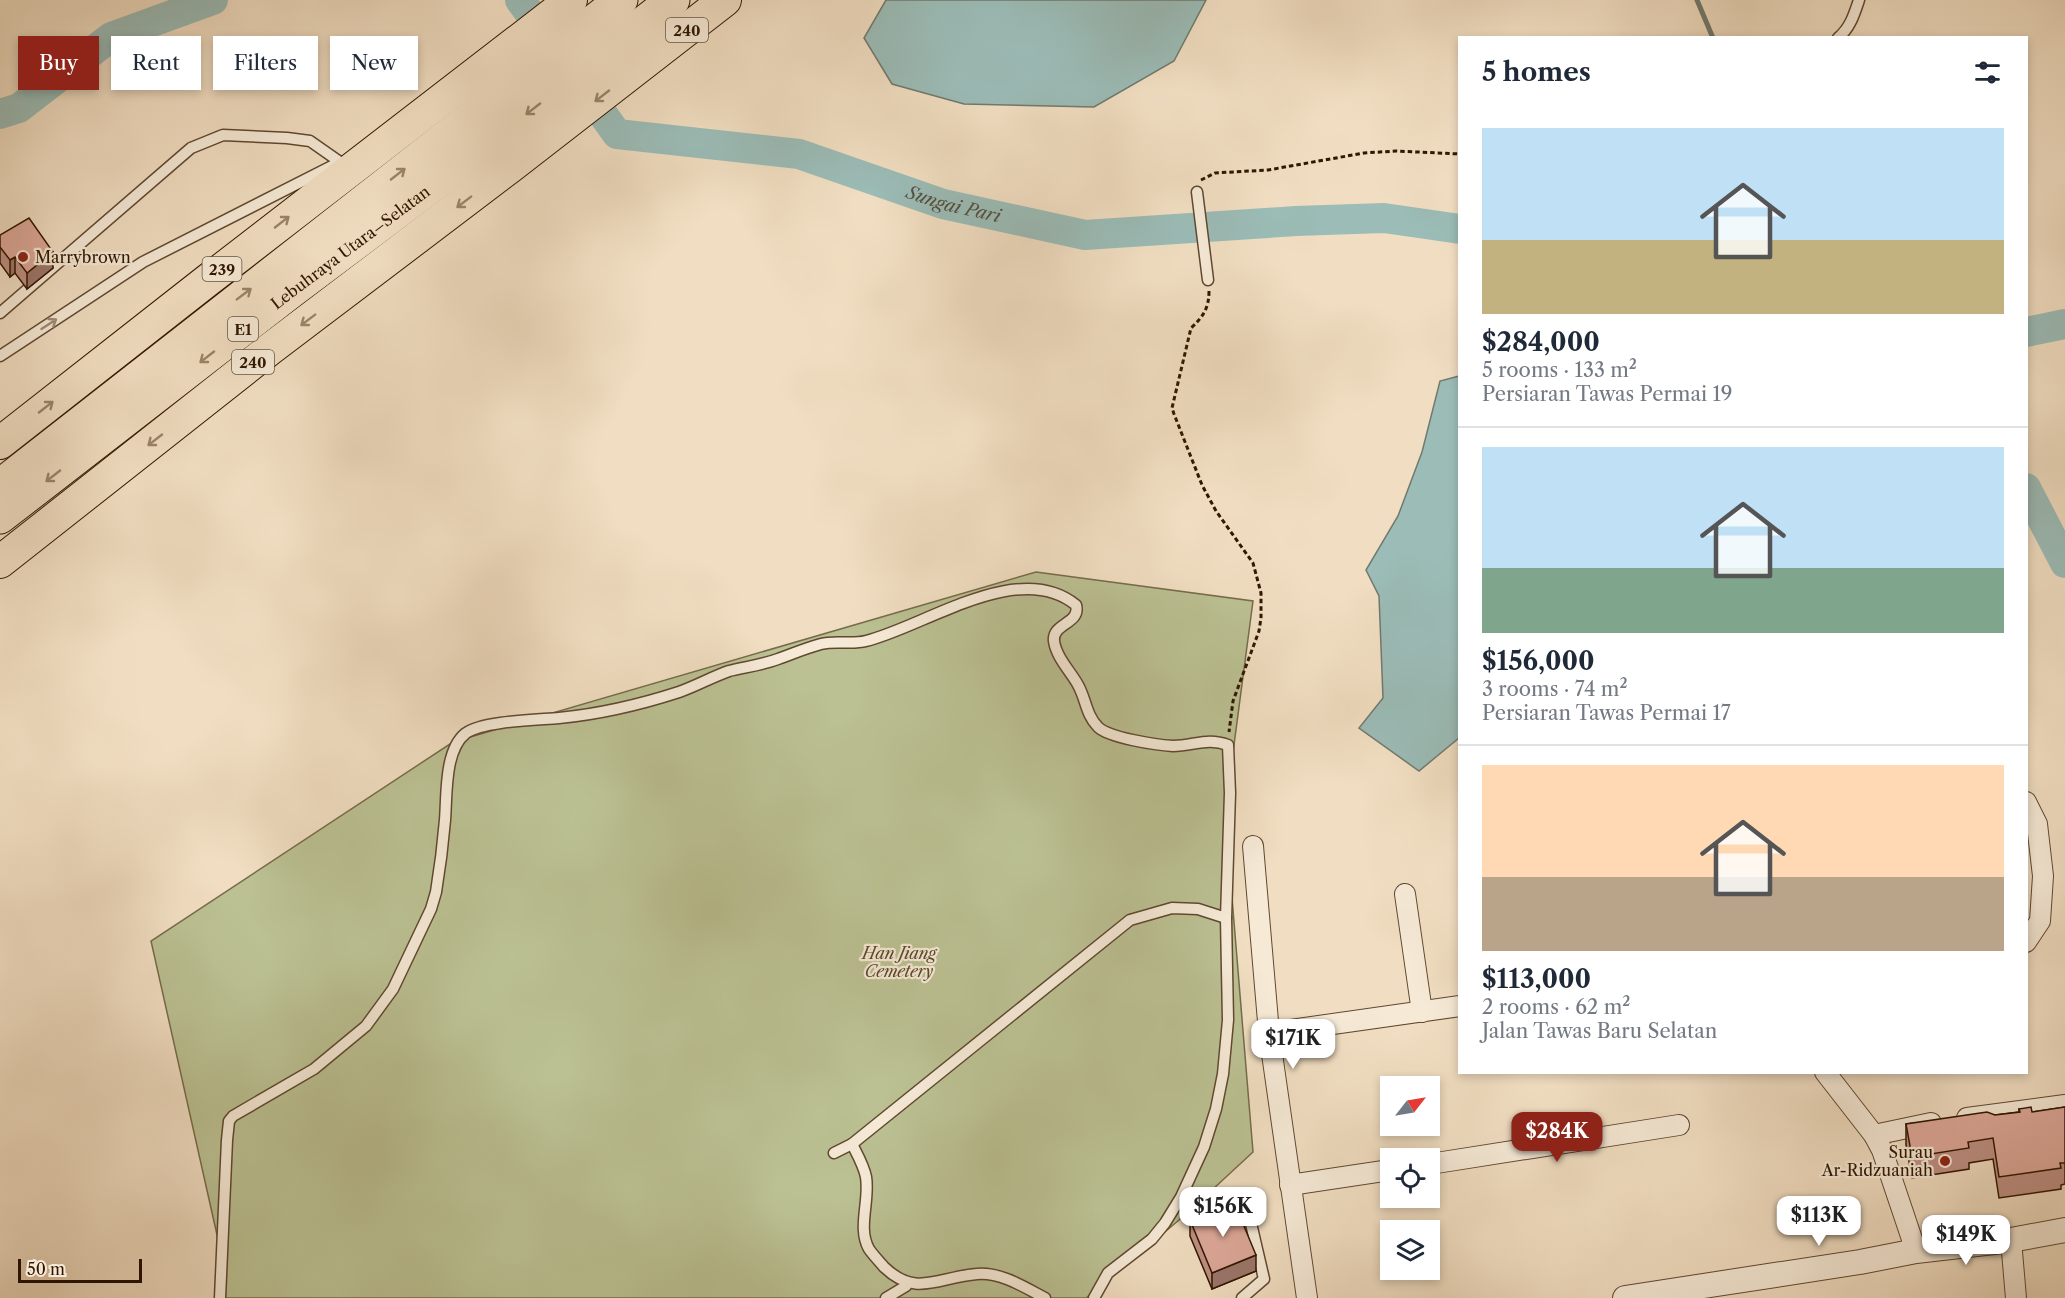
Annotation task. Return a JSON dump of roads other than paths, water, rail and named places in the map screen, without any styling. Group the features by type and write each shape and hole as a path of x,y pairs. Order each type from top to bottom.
{"highway":[{"name":"Lebuhraya Utara–Selatan","path":"0,486 489,143 638,47 673,0"},
{"name":"Lebuhraya Utara–Selatan","path":"0,517 293,290 489,143 615,4"}],"main road":[{"name":"239","path":"0,443 570,0"},
{"name":"240","path":"638,47 725,0"},
{"name":"240","path":"0,561 270,349 489,143"}],"street":[{"path":"2028,806 2037,824 2043,876 2040,921 2028,939"},
{"path":"1253,846 1269,1033 1307,1298"},
{"path":"1405,894 1422,1012"},
{"path":"1269,1033 1458,1006"},
{"path":"1827,1074 1874,1135 1886,1161 1916,1251"},
{"path":"1874,1135 1916,1125 2065,1105"},
{"path":"1440,1162 1679,1125"},
{"path":"1290,1185 1380,1172"},
{"path":"1625,1298 1860,1262 1916,1251 2011,1240 2065,1230"},
{"path":"2011,1240 2016,1298"}],"lane":[{"path":"1840,36 1851,22 1858,0"},
{"path":"0,313 191,148 223,135 287,138 310,141 340,162"},
{"path":"0,356 143,262 340,162 371,154"},
{"path":"1197,192 1208,280"},
{"path":"220,1298 225,1163 229,1121 238,1112 297,1080 336,1052 366,1026 393,989 427,918 436,892 450,761 462,736 485,725 594,714 630,707 680,691 730,671 770,661 820,644 866,641 891,634 940,611 1004,592 1033,589 1050,591 1076,605 1075,616 1056,631 1054,640 1098,728 1106,733 1160,744 1183,745 1210,741 1228,745 1230,792 1226,918 1228,1020 1223,1074 1216,1109 1204,1147 1181,1197 1165,1223 1152,1239 1108,1273 1094,1298"},
{"path":"834,1153 852,1143 1131,920 1172,908 1198,909 1226,918"},
{"path":"852,1143 866,1175 867,1200 863,1230 869,1249 892,1276 906,1286"},
{"path":"1242,1298 1264,1279 1250,1219"},
{"path":"886,1298 906,1286 923,1286 977,1274 1003,1277 1045,1298"}],"water":[{"path":"886,0 1206,0 1174,61 1094,107 964,104 892,84 864,38"},
{"path":"1458,376 1458,739 1419,771 1359,728 1383,698 1379,596 1366,570 1398,516 1422,452 1440,381"}],"waterway":[{"name":"Sungai Pari","path":"0,114 19,108 111,37 213,0"},
{"name":"Sungai Pari","path":"520,0 553,45"},
{"path":"1697,0 1712,36"},
{"name":"Sungai Pari","path":"579,81 617,134 799,154 943,204 1085,235 1296,221 1384,218 1458,229"},
{"name":"Sungai Pari","path":"2028,332 2065,324"},
{"path":"2028,492 2065,563"}],"place":[{"name":"Marrybrown","path":"23,257"},
{"name":"Surau Ar-Ridzuaniah","path":"1945,1161"}],"park label":[{"name":"Han Jiang Cemetery","path":"899,962"}]}
